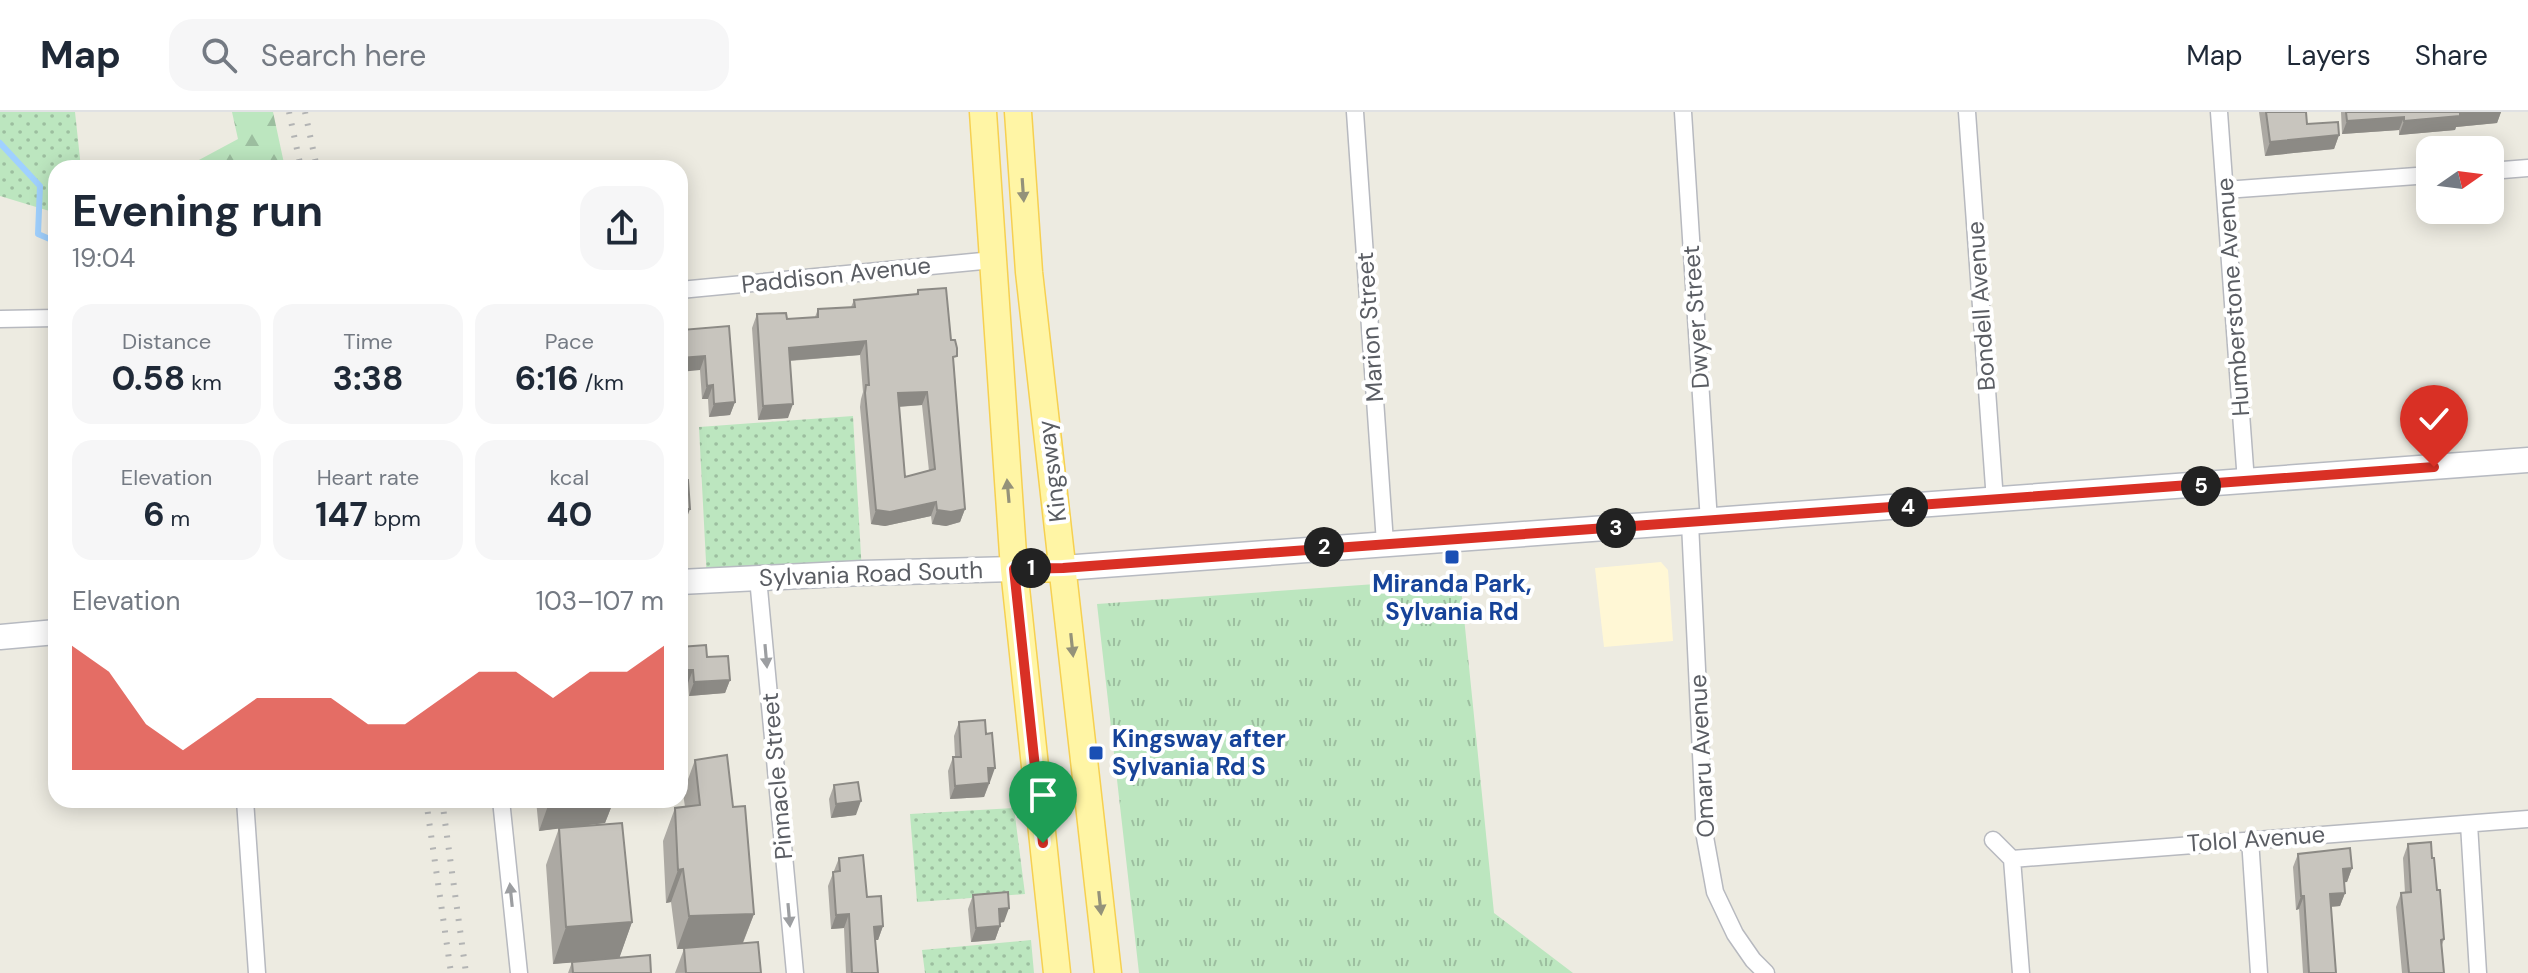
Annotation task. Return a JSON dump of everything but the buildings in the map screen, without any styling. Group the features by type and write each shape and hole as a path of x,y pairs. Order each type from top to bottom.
{"main road":[{"name":"Kingsway","path":"983,112 1014,569 1057,973"},
{"name":"Kingsway","path":"1018,112 1029,272 1108,973"},
{"name":"Sylvania Road South","path":"1014,569 1063,568"}],"street":[{"name":"Marion Street","path":"1355,112 1385,543"},
{"name":"Dwyer Street","path":"1683,112 1700,523"},
{"name":"Bondell Avenue","path":"1967,112 1995,501"},
{"name":"Humberstone Avenue","path":"2219,112 2246,482"},
{"path":"2504,170 2528,168"},
{"path":"2225,190 2416,176"},
{"name":"Paddison Avenue","path":"688,289 993,260"},
{"path":"0,319 48,318"},
{"path":"1063,568 2528,460"},
{"name":"Omaru Avenue","path":"1700,523 1705,837 1715,892 1735,934 1766,973"},
{"name":"Sylvania Road South","path":"688,582 1014,569"},
{"name":"Pinnacle Street","path":"758,578 795,973"},
{"path":"0,637 48,633"},
{"path":"246,808 257,973"},
{"path":"502,808 519,973"},
{"name":"Tolol Avenue","path":"2012,859 2528,819"},
{"path":"2469,824 2478,973"},
{"path":"2250,839 2259,973"},
{"path":"1993,840 2012,859 2021,973"}],"shaded area":[{"path":"1661,562 1668,570 1673,641 1604,647 1595,568"}],"green space":[{"path":"0,112 75,112 80,160 48,160 48,211 0,196"},
{"path":"232,112 273,112 283,160 199,160 238,139"},
{"path":"853,416 862,573 707,581 699,427"},
{"path":"1460,578 1494,913 1573,973 1139,973 1097,604"},
{"path":"1014,808 1025,894 917,902 910,814"},
{"path":"1031,940 1034,973 925,973 922,950"}],"waterway":[{"path":"0,143 40,186 38,234 48,238"}],"railway":[{"path":"289,112 299,160"},
{"path":"305,112 315,160"},
{"path":"427,808 451,973"},
{"path":"443,808 466,973"}],"place":[{"name":"Miranda Park, Sylvania Rd","path":"1452,557"},
{"name":"Kingsway after Sylvania Rd S","path":"1096,753"}],"route":[{"path":"1043,843 1014,569 1690,523 2434,467"}]}
